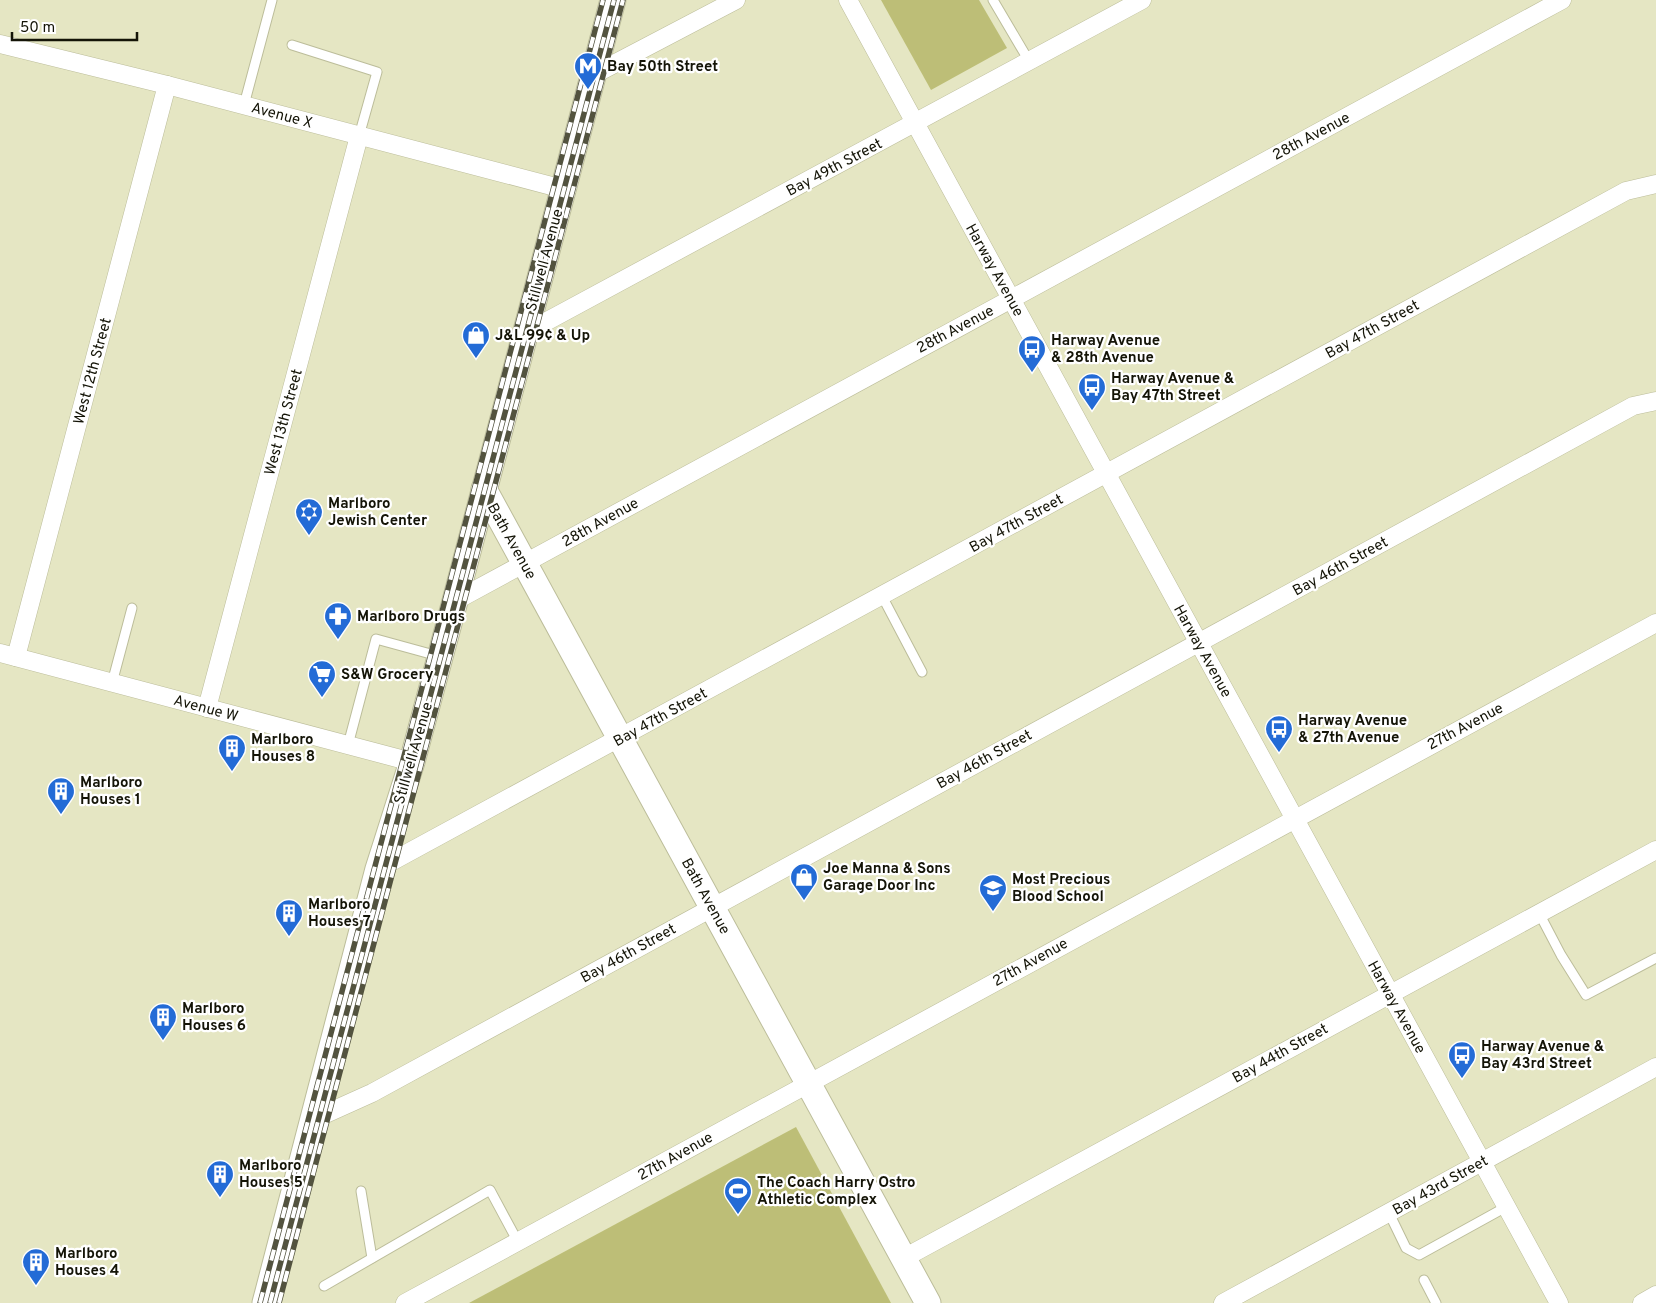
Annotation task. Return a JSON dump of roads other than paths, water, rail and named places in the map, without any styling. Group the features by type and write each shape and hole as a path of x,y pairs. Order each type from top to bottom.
{"main road":[{"name":"Stillwell Avenue","path":"265,1303 378,869 412,762 613,0"},
{"name":"Bath Avenue","path":"484,489 928,1303"}],"street":[{"path":"593,75 736,0"},
{"name":"Harway Avenue","path":"848,0 1558,1303"},
{"name":"Bay 49th Street","path":"525,332 1142,0"},
{"name":"28th Avenue","path":"455,601 1562,0"},
{"name":"Avenue X","path":"0,44 167,85 563,189"},
{"name":"West 12th Street","path":"8,655 167,85"},
{"name":"West 13th Street","path":"206,708 359,136"},
{"name":"Bay 47th Street","path":"378,869 1626,191 1656,184"},
{"name":"Bay 46th Street","path":"312,1120 372,1093 1633,406 1656,401"},
{"name":"27th Avenue","path":"405,1303 1656,622"},
{"name":"Avenue W","path":"8,655 412,762"},
{"name":"Bay 44th Street","path":"904,1258 1656,850"},
{"name":"Bay 43rd Street","path":"1223,1303 1656,1067"},
{"path":"1642,1303 1656,1295"}],"lane":[{"path":"244,105 272,0"},
{"path":"994,0 1029,62"},
{"path":"292,45 377,72 359,136"},
{"path":"882,596 922,672"},
{"path":"112,683 132,608"},
{"path":"348,745 376,639 440,656"},
{"path":"1539,913 1561,955 1586,995 1656,958"},
{"path":"324,1286 490,1190 518,1242"},
{"path":"361,1191 372,1258"},
{"path":"1388,1213 1406,1248 1418,1255 1506,1207"},
{"path":"1424,1280 1436,1303"}],"railway":[{"path":"260,1303 603,0"},
{"path":"270,1303 614,0"},
{"path":"279,1303 623,0"}],"place":[{"name":"Bay 50th Street","path":"588,90"},
{"name":"J&L 99¢ & Up","path":"476,359"},
{"name":"Harway Avenue & 28th Avenue","path":"1032,373"},
{"name":"Harway Avenue & Bay 47th Street","path":"1092,411"},
{"name":"Marlboro Jewish Center","path":"309,536"},
{"name":"Marlboro Drugs","path":"338,640"},
{"name":"S&W Grocery","path":"322,698"},
{"name":"Harway Avenue & 27th Avenue","path":"1279,753"},
{"name":"Marlboro Houses 8","path":"232,772"},
{"name":"Marlboro Houses 1","path":"61,815"},
{"name":"Joe Manna & Sons Garage Door Inc","path":"804,901"},
{"name":"Most Precious Blood School","path":"993,912"},
{"name":"Marlboro Houses 7","path":"289,937"},
{"name":"Marlboro Houses 6","path":"163,1041"},
{"name":"Harway Avenue & Bay 43rd Street","path":"1462,1079"},
{"name":"Marlboro Houses 5","path":"220,1198"},
{"name":"The Coach Harry Ostro Athletic Complex","path":"738,1215"},
{"name":"Marlboro Houses 4","path":"36,1286"}]}
